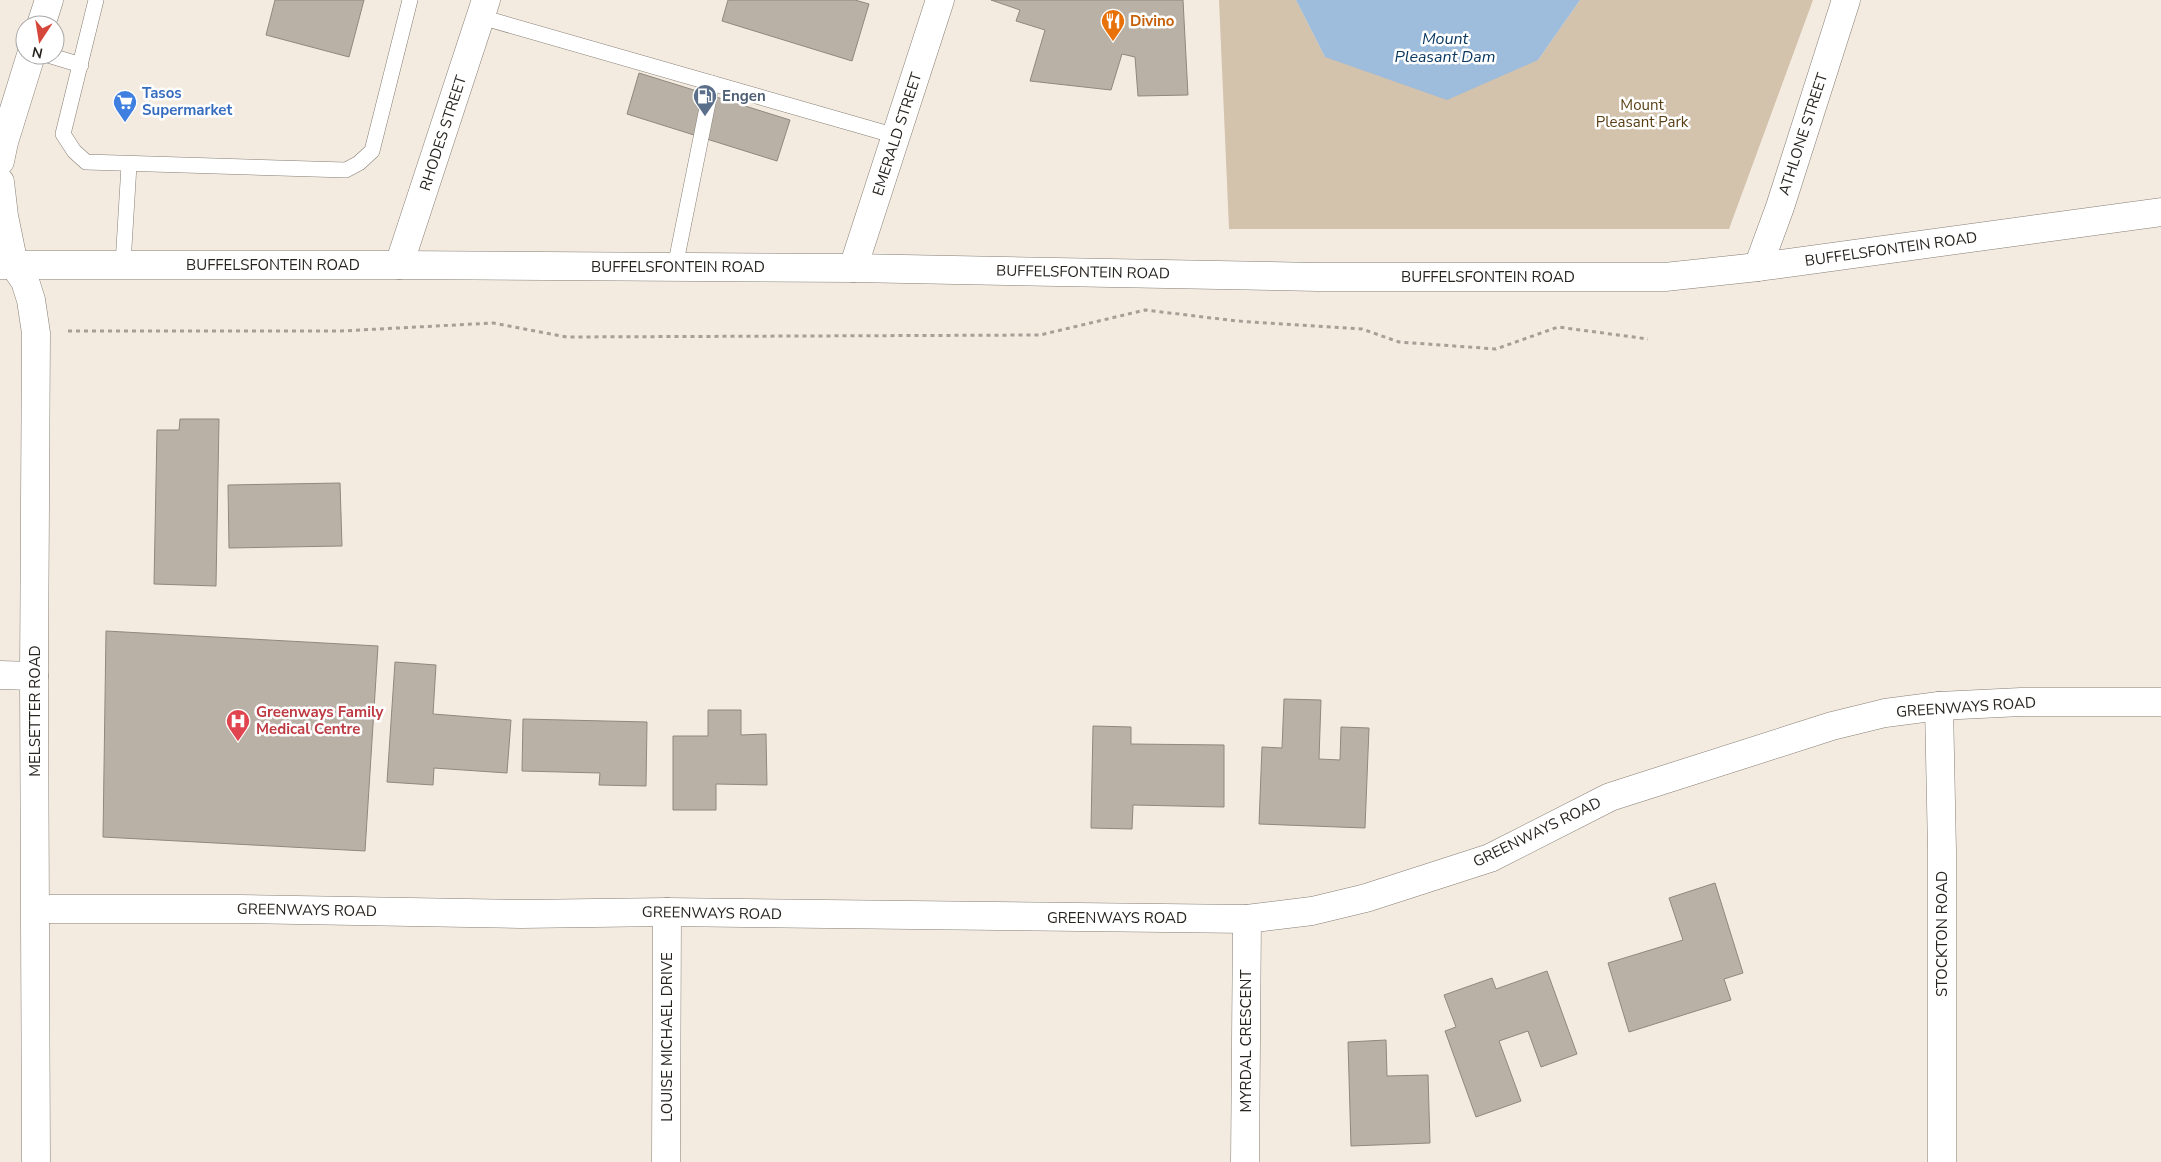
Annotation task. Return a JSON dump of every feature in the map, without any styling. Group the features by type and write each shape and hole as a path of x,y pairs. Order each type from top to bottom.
{"street":[{"path":"44,15 49,0"},
{"name":"EMERALD STREET","path":"853,268 940,0"},
{"name":"ATHLONE STREET","path":"1758,267 1780,207 1846,0"},
{"name":"RHODES STREET","path":"399,265 483,9"},
{"path":"0,161 28,65"},
{"name":"MELSETTER ROAD","path":"0,182 7,265 25,282 36,333 34,676 37,909 36,1162"},
{"name":"BUFFELSFONTEIN ROAD","path":"7,265 853,268 1318,277 1665,277 1758,267 2161,212"},
{"path":"0,675 34,676"},
{"name":"GREENWAYS ROAD","path":"37,909 240,909 521,914 667,912 1247,919 1312,911 1366,898 1490,858 1610,797 1832,726 1885,713 1939,706 2021,702 2161,702"},
{"name":"STOCKTON ROAD","path":"1939,706 1942,851 1942,1162"},
{"name":"LOUISE MICHAEL DRIVE","path":"666,1162 667,912"},
{"name":"MYRDAL CRESCENT","path":"1245,1162 1247,919"}],"lane":[{"path":"96,0 63,134 74,151 86,162 129,165 346,170 359,163 372,151 410,0"},
{"path":"483,9 712,83 896,136"},
{"path":"65,60 81,65"},
{"path":"674,267 712,83"},
{"path":"123,264 129,165"}],"path":[{"path":"36,333 76,330 340,331 493,323 567,337 1040,335 1145,310 1237,321 1362,329 1399,342 1496,349 1558,327 1648,338"}],"green space":[{"name":"Mount Pleasant Park","path":"1219,0 1296,0 1325,57 1538,60 1580,0 1813,0 1729,229 1229,229"}],"water":[{"name":"Mount Pleasant Dam","path":"1296,0 1580,0 1538,60 1447,100 1325,57"}],"building":[{"path":"275,0 364,0 349,57 266,35"},
{"path":"728,0 855,0 869,4 852,61 722,21"},
{"name":"Divino","path":"991,0 1183,0 1188,95 1138,96 1135,57 1122,54 1111,90 1030,81 1045,30 1016,21 1020,10"},
{"path":"639,73 790,120 777,161 627,114"},
{"path":"180,419 219,419 216,586 154,584 157,430 179,430"},
{"path":"340,483 342,546 229,548 228,485"},
{"name":"Greenways Family Medical Centre","path":"106,631 378,646 365,851 103,837"},
{"path":"395,662 436,665 433,714 511,720 507,773 434,768 433,785 387,782"},
{"path":"1284,699 1321,700 1319,759 1340,760 1341,727 1369,728 1365,828 1259,824 1262,747 1282,748"},
{"path":"708,710 741,710 741,735 766,734 767,785 716,784 716,810 673,810 673,736 708,736"},
{"path":"523,719 647,722 646,786 599,785 600,773 522,771"},
{"path":"1093,726 1131,727 1131,744 1224,745 1224,807 1133,805 1132,829 1091,828"},
{"path":"1715,883 1743,973 1724,979 1731,1000 1629,1032 1608,963 1683,940 1669,898"},
{"path":"1547,971 1577,1054 1541,1067 1528,1031 1499,1041 1521,1101 1476,1117 1445,1031 1456,1027 1444,995 1492,978 1496,989"},
{"path":"1386,1040 1387,1076 1428,1075 1430,1143 1351,1146 1348,1042"}],"place":[{"name":"Divino","path":"1113,42"},
{"name":"Engen","path":"705,117"},
{"name":"Tasos Supermarket","path":"125,123"},
{"name":"Greenways Family Medical Centre","path":"238,742"}]}
